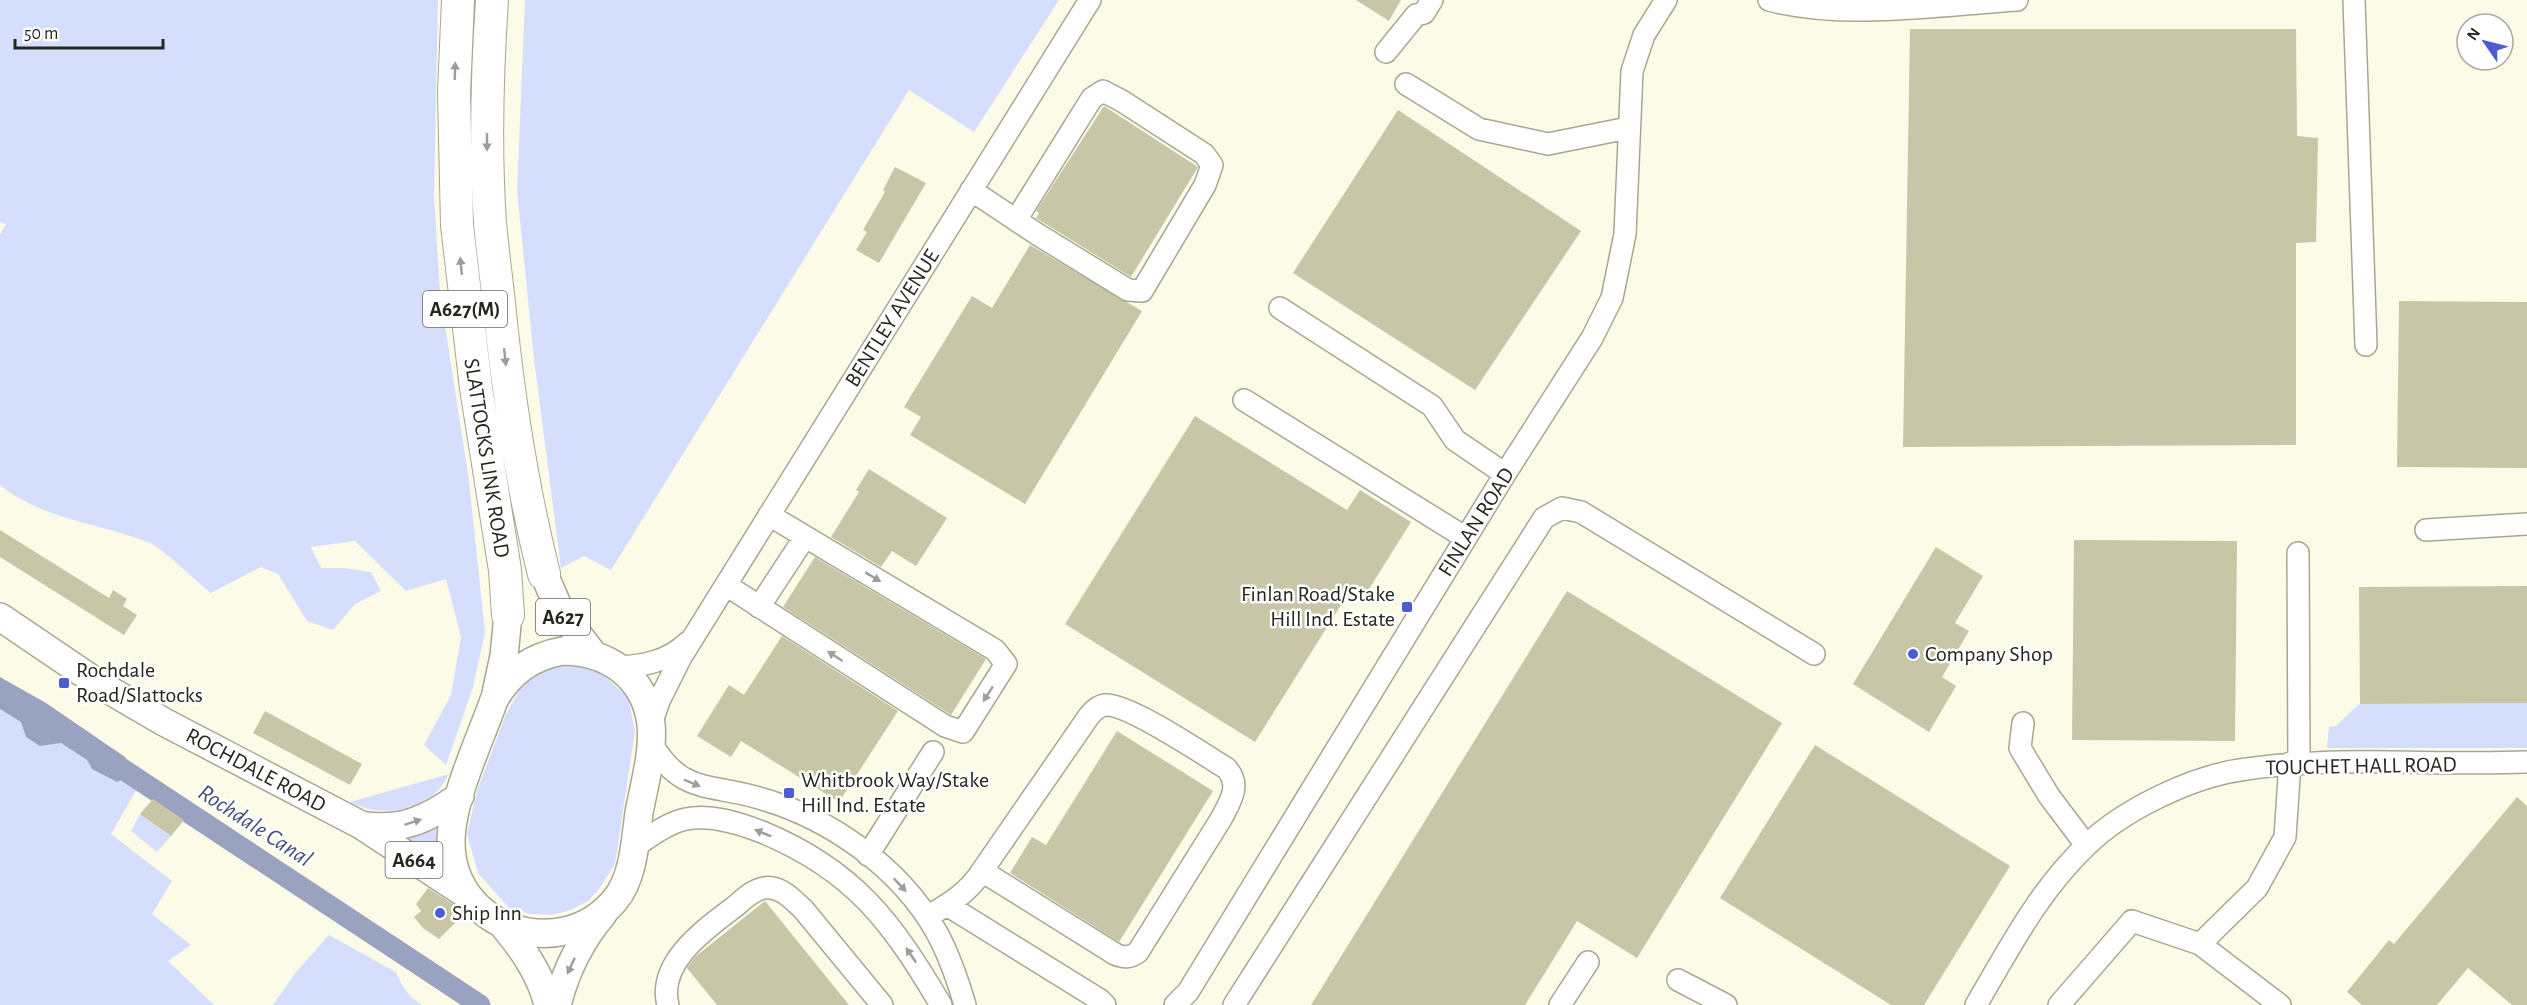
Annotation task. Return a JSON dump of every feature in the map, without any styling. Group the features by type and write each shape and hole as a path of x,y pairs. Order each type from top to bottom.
{"highway":[{"name":"SLATTOCKS LINK ROAD","path":"458,0 454,93 457,225 476,388 505,570 508,615"},
{"name":"SLATTOCKS LINK ROAD","path":"492,0 487,112 490,224 510,396 529,514 544,574"}],"main road":[{"name":"SLATTOCKS LINK ROAD","path":"544,574 560,611 593,654"},
{"name":"SLATTOCKS LINK ROAD","path":"494,700 504,656 508,615"},
{"name":"ROCHDALE ROAD","path":"0,617 99,684 164,722 361,825 467,895"},
{"path":"557,1005 569,971 582,945 597,921 615,900 629,872 651,734 642,694 632,680 618,667 593,654 562,651 531,661 516,670 494,700 453,822 452,858 458,878 467,895 479,909 502,924 521,932 542,934 562,932 582,925 600,914 615,900"},
{"name":"ROCHDALE ROAD","path":"361,825 381,828 402,826 423,819 460,796"},
{"path":"502,924 520,946 535,970 548,1005"}],"street":[{"name":"BENTLEY AVENUE","path":"651,734 669,679 694,636 1090,0"},
{"path":"1386,52 1416,15 1424,13 1432,0"},
{"path":"1768,0 1827,9 2017,0"},
{"path":"2354,0 2366,345"},
{"name":"FINLAN ROAD","path":"1175,1005 1188,992 1505,474 1592,338 1612,298 1625,234 1632,71 1657,4"},
{"path":"1406,84 1479,129 1548,144 1628,128"},
{"path":"971,190 1016,220 1128,290 1142,291 1205,185 1212,165 1204,154 1103,91 1092,98 1016,220"},
{"path":"1280,308 1432,406 1455,440 1505,474"},
{"path":"1244,400 1466,538"},
{"path":"1234,1005 1544,518 1562,508 1581,513 1814,654"},
{"path":"726,585 945,726 963,732 1006,664 995,650 770,515"},
{"path":"2426,530 2527,524"},
{"path":"759,607 806,537"},
{"path":"2200,944 2258,888 2285,837 2295,763 2298,553"},
{"path":"618,667 654,662 682,648 694,636"},
{"path":"927,917 973,885 982,871 1089,716 1105,705 1142,718 1226,768 1234,779 1235,787 1232,798 1221,819 1138,952 1132,956 1124,957 1115,954 982,871"},
{"path":"2023,723 2020,748 2049,796 2086,845"},
{"path":"651,734 664,763 684,779 703,787 731,791 779,804 826,826 868,855 902,886 927,917 951,963 965,1005"},
{"path":"868,855 933,752"},
{"name":"TOUCHET HALL ROAD","path":"1976,1005 2043,893 2086,845 2109,825 2148,802 2188,785 2238,770 2295,763 2527,762"},
{"path":"634,847 675,822 702,818 749,827 810,855 834,871 877,910 917,964 941,1005"},
{"path":"668,1005 665,993 667,982 680,956 708,926 752,893 764,888 777,890 789,896 803,909 882,1005"},
{"path":"947,905 1100,999 1105,1005"},
{"path":"2059,1005 2132,921 2200,944 2280,1005"},
{"path":"1560,1005 1588,962"},
{"path":"1678,980 1725,1005"}],"shaded area":[{"path":"0,0 438,0 434,196 440,292 469,481 485,632 473,687 446,765 424,745 451,695 461,637 446,579 406,591 355,541 311,547 321,568 371,572 381,591 355,604 333,630 307,621 278,574 261,567 211,593 156,546 35,506 0,485 0,235 6,224 0,222"},
{"path":"525,0 1059,0 974,132 909,90 611,570 584,556 561,568 534,359 517,191"},
{"path":"578,664 602,674 628,697 635,731 615,864 599,889 588,901 571,910 551,915 529,914 509,908 478,873 467,834 477,791 506,714 523,684 545,668"},
{"path":"0,677 46,703 125,757 134,770 146,777 138,787 124,778 117,782 92,769 87,760 61,743 40,746 26,737 21,722 0,709"},
{"path":"2527,703 2527,748 2327,748 2329,727 2336,726 2359,704"},
{"path":"0,709 21,722 26,737 40,745 61,743 87,760 92,769 117,782 124,778 138,787 111,834 172,881 152,914 191,945 168,961 214,1005 0,1005"},
{"path":"449,774 442,786 431,796 406,808 392,811 377,810 350,802"},
{"path":"140,814 171,836 157,852 131,831"},
{"path":"437,821 436,839 440,862 395,839"},
{"path":"329,935 396,972 406,991 422,1005 273,1005 296,972"}],"building":[{"path":"1356,0 1401,0 1389,21"},
{"path":"1910,29 2296,29 2297,136 2318,138 2316,242 2296,243 2296,445 1903,447"},
{"path":"1104,106 1198,167 1131,277 1036,218 1039,213 1036,211"},
{"path":"1398,110 1581,231 1475,390 1293,273"},
{"path":"895,167 926,183 879,263 856,250 867,232 863,230 885,192 883,190"},
{"path":"1030,245 1142,311 1025,504 910,435 921,417 904,407 972,296 992,308"},
{"path":"2399,301 2527,302 2527,468 2397,467"},
{"path":"1195,416 1347,510 1360,490 1411,522 1364,597 1351,589 1255,742 1065,624"},
{"path":"869,469 947,518 916,566 892,551 881,567 831,537 859,492 856,490"},
{"path":"0,530 109,598 113,590 127,599 123,606 137,615 124,635 0,557"},
{"path":"2074,540 2237,541 2235,741 2072,740"},
{"name":"Company Shop","path":"1936,547 1983,576 1955,623 1969,631 1942,677 1956,686 1929,732 1853,684"},
{"path":"815,557 986,659 951,715 783,607"},
{"path":"2527,586 2527,703 2360,704 2359,587"},
{"path":"1567,591 1782,723 1637,958 1577,921 1525,1005 1311,1005"},
{"path":"782,636 898,711 839,802 741,741 731,757 697,736 729,685 744,695"},
{"path":"265,711 362,764 350,785 253,733"},
{"path":"1117,731 1213,791 1119,942 1010,873 1032,837 1046,845"},
{"path":"1815,745 2010,866 1924,1005 1891,1005 1720,898"},
{"path":"2517,797 2527,806 2527,1005 2512,1005 2468,968 2437,1005 2362,1005 2347,992 2389,940 2394,944"},
{"path":"153,799 184,820 171,836 140,814"},
{"name":"Ship Inn","path":"428,888 454,905 463,915 439,939 423,928 414,917 421,911 416,904"},
{"path":"765,901 849,1005 717,1005 687,968 695,957"}],"waterway":[{"name":"Rochdale Canal","path":"118,766 480,1005"}],"place":[{"name":"Finlan Road/Stake Hill Ind. Estate","path":"1407,607"},
{"name":"Company Shop","path":"1913,654"},
{"name":"Rochdale Road/Slattocks","path":"64,683"},
{"name":"Whitbrook Way/Stake Hill Ind. Estate","path":"789,793"},
{"name":"Ship Inn","path":"440,913"}]}
